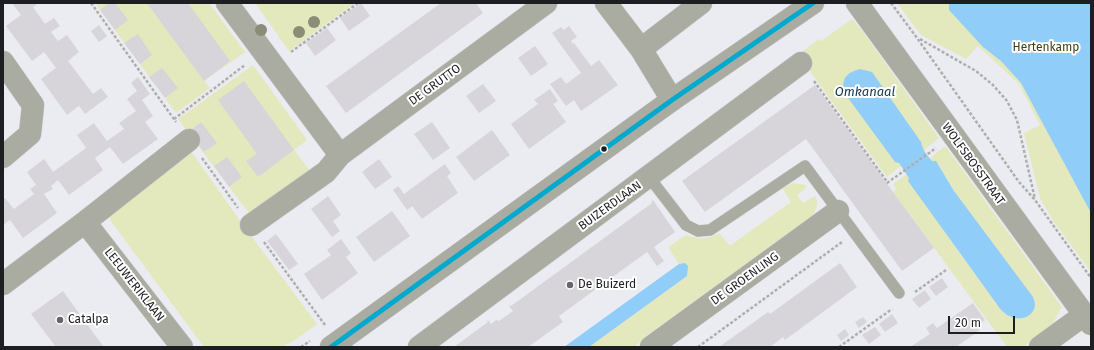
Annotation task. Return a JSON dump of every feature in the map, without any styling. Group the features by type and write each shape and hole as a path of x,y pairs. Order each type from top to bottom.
{"street":[{"path":"227,3 340,155"},
{"path":"606,3 641,49 672,100"},
{"path":"641,49 701,3"},
{"path":"329,338 813,3"},
{"name":"WOLFSBOSSTRAAT","path":"857,3 1088,319"},
{"name":"DE GRUTTO","path":"251,225 326,172 340,155 532,7"},
{"path":"3,62 33,105 30,134 3,157"},
{"name":"BUIZERDLAAN","path":"419,347 801,63"},
{"path":"3,284 189,140"},
{"name":"DE GROENLING","path":"651,347 838,211"},
{"name":"LEEUWERIKLAAN","path":"85,222 182,347"},
{"path":"1040,347 1088,319"}],"lane":[{"path":"649,177 686,225 698,231 710,230 805,166 899,293"}],"path":[{"path":"91,3 251,225 329,338"},
{"path":"174,119 267,57 288,54 358,3"},
{"path":"891,3 1015,176 1036,200 1091,278"},
{"path":"917,38 976,71 993,85 1007,102 1017,120 1036,200"},
{"path":"801,63 887,183 930,152"},
{"path":"698,347 855,233"}],"green space":[{"path":"95,3 209,3 245,52 204,81 210,88 176,113"},
{"path":"255,3 355,3 289,51"},
{"name":"Hertenkamp","path":"897,3 1091,3 1091,272 1054,222 1040,198 1024,133 1040,125 1019,84 978,46 966,59 921,35"},
{"path":"852,19 861,29 939,138 924,150 922,148 899,163 901,166 887,177 798,55 819,39 821,41"},
{"path":"253,65 307,140 294,150 312,173 251,216 178,119"},
{"path":"946,147 1062,307 1050,328 1024,347 1007,347 893,192 896,189 893,184 907,174 951,241 1001,310 1010,317 1019,318 954,191 936,161 932,161 930,158"},
{"path":"190,150 246,229 317,324 295,340 282,347 204,347 105,211"},
{"path":"793,183 806,185 806,188 797,195 803,203 815,196 817,206 812,216 646,336 634,347 589,347 687,276 685,263 679,264 668,247 686,235 703,238 711,237 719,233 729,245 731,245 791,202 782,188"}],"water":[{"name":"Hertenkamp","path":"949,3 1091,3 1091,213 1021,83 1001,61 983,47 949,10"},
{"name":"Omkanaal","path":"860,69 872,72 921,142 922,147 932,161 936,161 954,191 1033,297 1035,303 1034,308 1029,316 1024,318 1014,318 1008,316 1001,310 908,181 909,178 899,163 895,162 843,91 844,82 847,76"},
{"path":"685,263 688,266 687,276 589,347 564,347 679,264"}],"building":[{"path":"12,3 39,3 33,7 45,24 54,18 60,26 51,32 58,41 67,35 79,52 68,61 93,94 101,88 108,97 85,114 79,106 67,115 41,79 56,68 44,52 32,61 6,26 21,15"},
{"path":"109,3 115,3 128,20 115,30 100,10"},
{"path":"147,3 188,3 230,61 204,81"},
{"path":"361,3 370,16 349,31 340,18"},
{"path":"441,3 476,3 483,13 346,113 326,86"},
{"path":"99,25 107,36 99,42 91,31"},
{"path":"569,26 577,37 571,41 591,66 599,60 618,85 581,111 574,100 566,106 550,84 561,77 566,84 581,73 552,33 561,27 564,30"},
{"path":"327,28 336,40 315,56 306,43"},
{"path":"138,34 152,55 140,64 124,43"},
{"path":"535,46 548,64 531,76 518,58"},
{"path":"162,68 178,88 165,98 149,77"},
{"path":"138,77 150,94 142,100 153,116 145,122 158,139 123,164 110,147 95,158 103,170 69,195 58,180 51,186 53,189 44,194 57,213 23,238 10,220 3,225 3,200 5,198 14,209 34,194 30,189 36,185 27,172 44,159 53,172 86,148 77,135 94,123 107,141 124,129 119,123 136,111 127,99 137,91 131,83"},
{"path":"244,81 294,150 258,177 246,161 257,154 218,100"},
{"path":"483,84 496,101 479,113 466,96"},
{"path":"815,85 934,248 902,271 806,139 705,212 682,181"},
{"path":"550,89 558,101 553,104 566,122 529,149 511,124 538,104 534,100"},
{"path":"201,122 217,143 204,152 189,132"},
{"path":"432,122 450,148 433,160 414,134"},
{"path":"492,130 510,155 474,181 456,157"},
{"path":"227,157 242,177 229,187 214,166"},
{"path":"379,159 392,177 375,189 362,172"},
{"path":"445,164 451,173 447,176 458,193 422,219 412,206 407,210 393,190 398,186 404,194"},
{"path":"328,196 341,215 333,221 340,231 332,237 311,209"},
{"name":"De Buizerd","path":"653,200 675,232 654,247 664,261 657,266 647,252 559,316 563,322 528,347 454,347 488,322 488,320 491,324 496,320 499,321 513,311 508,305 511,306 652,203 651,202"},
{"path":"392,211 410,236 374,262 356,237"},
{"path":"276,234 298,264 289,270 267,241"},
{"path":"341,239 351,253 346,257 358,273 322,300 304,274 331,255 327,250"},
{"path":"840,263 857,287 785,340 783,337 770,347 719,347 768,312 770,314"},
{"path":"942,278 948,287 936,296 929,287"},
{"path":"925,290 931,299 919,308 912,299"},
{"name":"Catalpa","path":"63,291 104,347 56,347 31,314"},
{"path":"973,303 985,320 977,326 980,330 956,347 910,347 930,334 926,328 933,323 937,328"},
{"path":"892,314 898,323 885,332 879,324"},
{"path":"863,317 867,322 859,328 855,322"},
{"path":"875,327 881,335 869,344 862,335"},
{"path":"845,329 849,335 841,341 837,335"}],"transit line":[{"path":"331,347 672,100 813,3"}],"place":[{"name":"De Buizerd","path":"570,285"},
{"name":"Catalpa","path":"60,320"}]}
